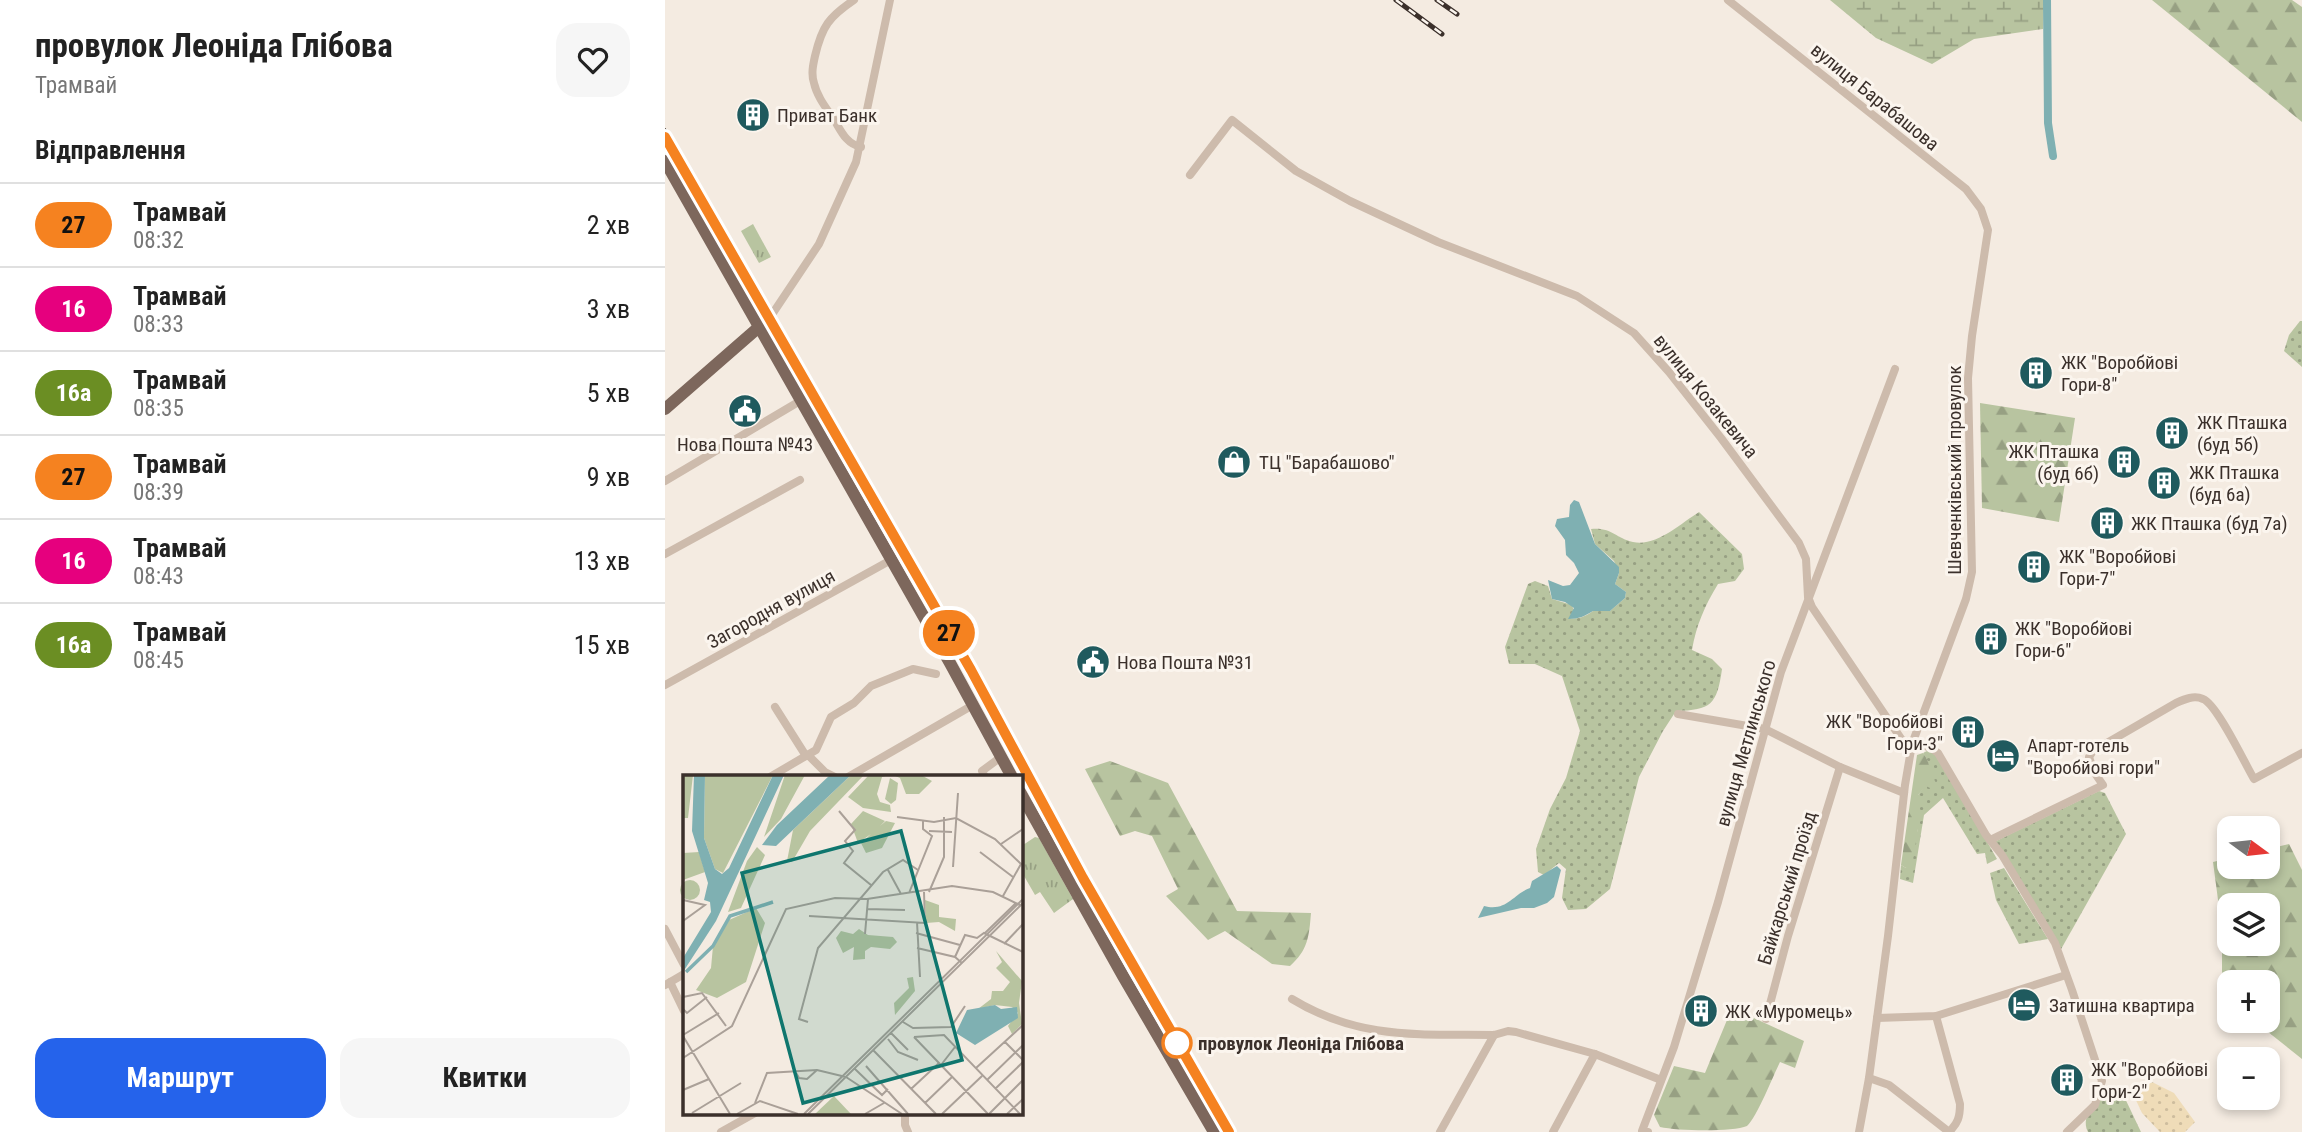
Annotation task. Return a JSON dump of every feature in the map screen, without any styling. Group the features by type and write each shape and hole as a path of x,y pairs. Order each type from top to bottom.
{"main road":[{"path":"665,162 1011,775"},
{"path":"665,409 759,327"},
{"path":"1024,806 1214,1132"}],"street":[{"path":"855,0 837,11 823,27 812,75 817,92 843,135 851,145 861,147"},
{"path":"759,327 769,319 819,244 843,193 861,147 890,0"},
{"name":"вулиця Барабашова","path":"1728,0 1966,189 1981,209 1988,230"},
{"name":"вулиця Козакевича","path":"1191,175 1232,120 1296,171 1350,201 1439,242 1577,296 1640,338 1799,543 1806,559 1808,597 1812,607 1902,740 1912,744"},
{"name":"Шевченківський провулок","path":"1859,1132 1869,1078 1912,744 1970,583 1969,355 1988,230"},
{"name":"вулиця Метлинського","path":"1645,1131 1674,1048 1718,902 1781,672 1895,369"},
{"path":"665,481 800,401"},
{"path":"665,554 800,480"},
{"name":"Загородня вулиця","path":"665,685 891,560"},
{"path":"774,775 816,750 831,718 854,703 871,686 913,669 936,674"},
{"path":"1988,838 2103,785 2094,772 2089,757 2093,751 2188,698 2202,698 2213,707 2254,779 2302,753"},
{"path":"851,775 973,705"},
{"path":"775,707 807,756 831,775"},
{"path":"1678,714 1765,729 1840,767 1904,793"},
{"path":"1912,744 1927,745 1938,753 2055,943 2102,1081 2095,1105 2067,1132"},
{"path":"984,775 982,771 1001,757"},
{"name":"Байкарський проїзд","path":"1766,1018 1787,936 1840,767"},
{"path":"665,929 683,963"},
{"path":"1877,1018 1936,1016 2066,975"},
{"path":"668,983 683,1009"},
{"path":"1292,999 1309,1010 1339,1022 1392,1034 1493,1035 1516,1032 1595,1054 1661,1080"},
{"path":"1869,1078 1889,1085 1949,1132 1957,1124 1960,1104 1936,1016"},
{"path":"1440,1132 1493,1035"},
{"path":"1553,1132 1595,1054"},
{"path":"721,1132 753,1114"},
{"path":"905,1114 908,1132"}],"green space":[{"path":"1830,0 2044,0 2043,29 1974,39 1932,64 1876,38"},
{"path":"2152,0 2292,0 2302,7 2302,122"},
{"path":"753,224 771,257 759,263 741,231"},
{"path":"2300,321 2302,367 2284,351 2289,335"},
{"path":"1980,403 2075,418 2059,522 1982,508"},
{"path":"1699,512 1742,554 1744,569 1735,581 1718,584 1702,616 1692,650 1712,659 1722,669 1718,691 1705,707 1676,711 1639,777 1610,889 1586,909 1568,910 1562,898 1566,869 1559,863 1544,875 1538,872 1536,849 1550,809 1566,778 1580,731 1562,676 1535,664 1509,664 1505,647 1528,584 1535,581 1548,586 1552,599 1572,605 1574,611 1569,618 1582,617 1593,611 1610,611 1625,598 1626,592 1615,584 1619,573 1614,561 1595,544 1591,529 1609,531 1627,540 1642,543 1659,538"},
{"path":"1929,750 1940,760 1997,859 1987,864 1985,853 1977,854 1943,798 1924,815 1913,883 1900,879 1901,865 1906,868 1918,829 1918,795 1925,785 1929,769 1923,753"},
{"path":"1923,753 1937,784 1934,790 1926,786 1918,795 1918,829 1912,866 1906,868 1901,865 1917,755"},
{"path":"1110,761 1168,783 1237,911 1311,913 1307,942 1290,966 1272,964 1225,931 1208,940 1166,896 1178,889 1152,836 1135,831 1120,836 1085,769"},
{"path":"2099,791 2105,793 2126,834 2060,951 1994,842"},
{"path":"1035,837 1039,838 1073,899 1054,913 1040,892 1035,895 1022,872 1022,846"},
{"path":"2289,844 2302,870 2302,1059 2269,1033 2280,1033 2280,970 2222,970 2222,956 2280,956 2280,893 2217,893 2213,862 2217,861 2217,879 2280,879 2280,846"},
{"path":"2004,868 2048,939 2019,944 1996,900 1990,873"},
{"path":"1732,1008 1804,1041 1795,1068 1780,1062 1747,1126 1705,1130 1660,1127 1654,1115 1674,1066 1705,1073"},
{"path":"2113,1088 2121,1090 2141,1132 2088,1132 2086,1119 2089,1113"}],"sand":[{"path":"2152,1082 2174,1093 2195,1122 2185,1132 2160,1132 2142,1113 2134,1096"}],"water":[{"path":"1574,500 1579,502 1595,544 1619,567 1615,584 1626,592 1625,598 1610,611 1593,611 1582,617 1568,619 1574,608 1565,602 1552,599 1548,580 1563,586 1570,585 1579,573 1566,555 1565,540 1555,526 1557,519 1569,517 1570,505"},
{"path":"1557,866 1561,870 1554,897 1547,903 1534,908 1521,908 1478,918 1484,906 1504,905 1530,888 1532,881"}],"waterway":[{"path":"2047,0 2048,123 2053,156"}],"tram line":[{"path":"665,129 974,669 1087,876 1234,1132"},
{"name":"27","path":"665,137 971,670 1083,878 1229,1132"}],"railway":[{"path":"1396,0 1442,34"},
{"path":"1437,0 1457,14"}],"place":[{"name":"Приват Банк","path":"753,115"},
{"name":"ЖК \"Воробйові Гори-8\"","path":"2036,373"},
{"name":"Нова Пошта №43","path":"745,411"},
{"name":"ЖК Пташка (буд 5б)","path":"2172,433"},
{"name":"ТЦ \"Барабашово\"","path":"1234,462"},
{"name":"ЖК Пташка (буд 6б)","path":"2124,462"},
{"name":"ЖК Пташка (буд 6а)","path":"2164,483"},
{"name":"ЖК Пташка (буд 7а)","path":"2107,523"},
{"name":"ЖК \"Воробйові Гори-7\"","path":"2034,567"},
{"name":"ЖК \"Воробйові Гори-6\"","path":"1991,639"},
{"name":"Нова Пошта №31","path":"1093,662"},
{"name":"ЖК \"Воробйові Гори-3\"","path":"1968,732"},
{"name":"Апарт-готель \"Воробйові гори\"","path":"2003,756"},
{"name":"Затишна квартира","path":"2024,1005"},
{"name":"ЖК «Муромець»","path":"1701,1011"},
{"name":"провулок Леоніда Глібова","path":"1177,1043"},
{"name":"ЖК \"Воробйові Гори-2\"","path":"2067,1080"}]}
